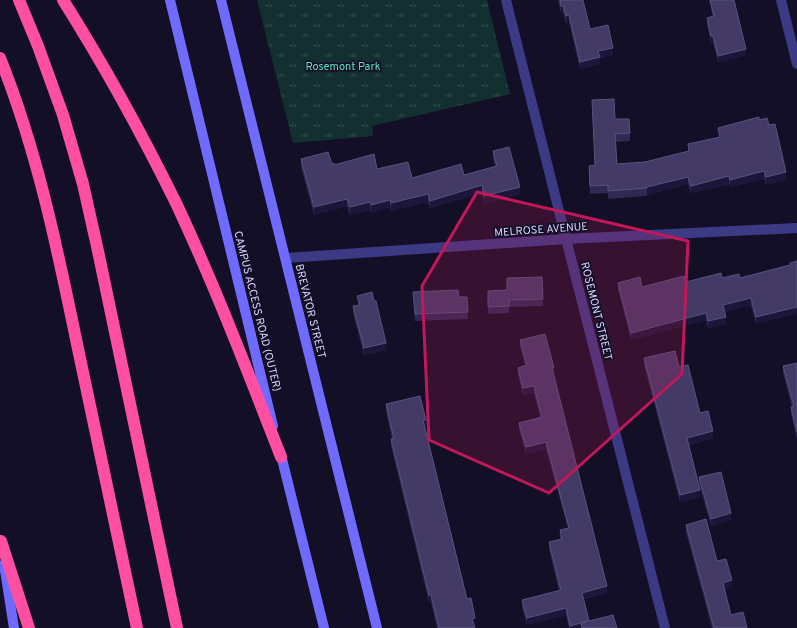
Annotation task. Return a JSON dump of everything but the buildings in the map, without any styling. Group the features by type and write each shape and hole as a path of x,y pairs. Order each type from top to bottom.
{"highway":[{"path":"19,0 63,114 83,184 178,628"},
{"path":"63,0 126,109 176,204 240,350 281,457"},
{"path":"0,58 24,125 43,191 59,259 137,628"},
{"path":"0,540 29,628"}],"street":[{"name":"CAMPUS ACCESS ROAD (OUTER)","path":"170,0 324,628"},
{"name":"BREVATOR STREET","path":"222,0 377,628"},
{"name":"ROSEMONT STREET","path":"506,0 665,628"},
{"path":"781,0 797,64"},
{"name":"MELROSE AVENUE","path":"286,258 566,240 797,228"},
{"path":"0,540 14,628"}],"highlighted area":[{"path":"477,192 688,241 682,374 549,493 429,440 422,286"}],"green space":[{"name":"Rosemont Park","path":"257,0 487,0 510,94 372,126 373,136 293,143"}]}
